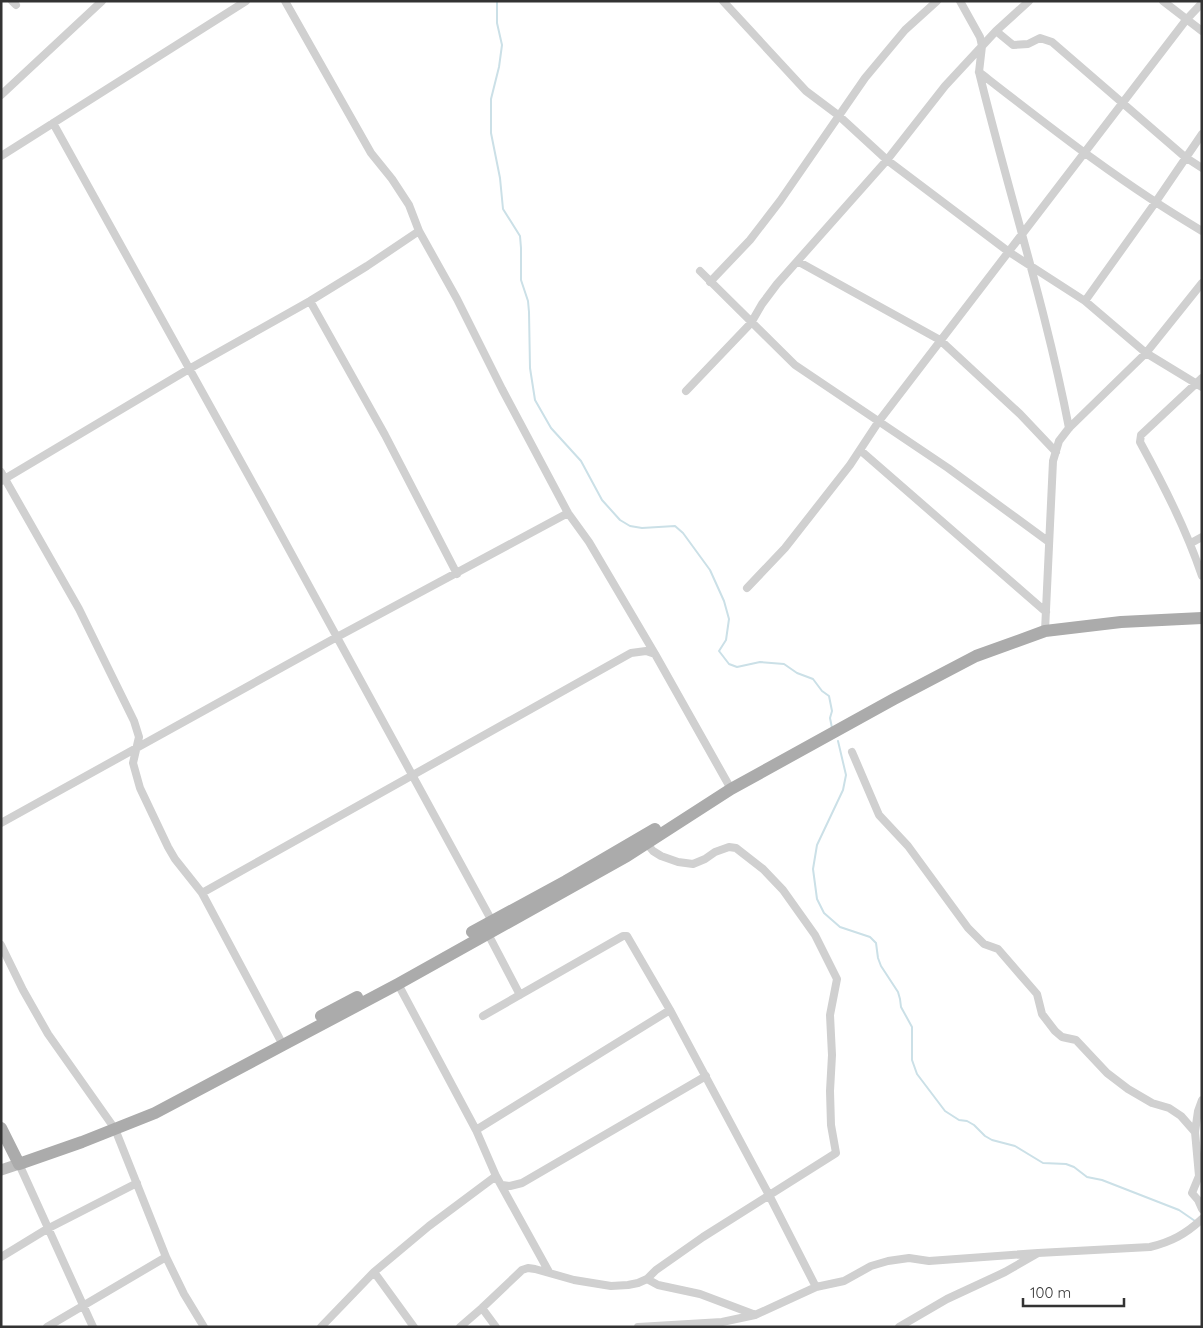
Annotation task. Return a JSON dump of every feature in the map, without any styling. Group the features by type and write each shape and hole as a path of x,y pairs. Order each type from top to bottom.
{"main road":[{"path":"281,1042 646,844 731,789 976,656 1045,631 1121,622 1202,618"},
{"path":"1,1170 115,1129 151,1107 398,984 566,881 672,819 696,810"},
{"path":"1,1128 19,1164"}],"street":[{"path":"1,95 102,1"},
{"path":"1,156 246,1"},
{"path":"285,1 372,153 408,204 420,231 457,298 502,389 568,513 589,542 731,789"},
{"path":"723,1 806,91 838,115 887,160 1009,252 1085,301 1146,353 1199,386"},
{"path":"710,282 750,240 780,201 865,78 906,30 937,1"},
{"path":"960,1 980,37 982,46 979,72 1062,391 1069,428"},
{"path":"686,391 751,323 777,284 799,262 887,160 945,86 996,31 1029,1"},
{"path":"1163,1 1202,31"},
{"path":"747,588 785,548 850,465 879,421 940,340 1122,102 1186,20 1202,3"},
{"path":"996,31 1013,45 1028,44 1040,38 1052,42 1185,157 1202,168"},
{"path":"979,72 1084,153 1155,204 1202,231"},
{"path":"53,123 412,775 490,927 520,996"},
{"path":"1085,301 1155,204 1202,134"},
{"path":"281,1042 202,893 175,859 140,788 133,763 139,737 134,721 79,609 3,477 310,301 420,231"},
{"path":"799,262 940,340 1020,414 1056,452"},
{"path":"700,271 795,366 879,421 1049,542"},
{"path":"1045,631 1053,461 1059,441 1069,428 1146,353 1202,283"},
{"path":"310,301 385,435 457,574"},
{"path":"1202,378 1199,386 1141,435 1140,438 1191,543 1202,576"},
{"path":"860,450 1046,612"},
{"path":"1,823 337,637 568,513"},
{"path":"1191,543 1202,537"},
{"path":"202,893 630,653 646,651 655,654"},
{"path":"852,752 880,815 908,846 968,928 984,944 998,950 1037,994 1042,1014 1055,1031 1062,1037 1076,1040 1107,1073 1128,1089 1152,1103 1169,1108 1181,1116 1195,1132"},
{"path":"460,1327 522,1270 528,1268 574,1280 611,1286 628,1285 647,1279 656,1270 703,1237 836,1153 831,1125 832,1055 830,1015 837,979 815,935 783,890 763,870 736,848 729,847 715,852 693,864 678,862 661,856 646,844"},
{"path":"483,1016 623,936 627,936 706,1076 816,1287"},
{"path":"1,945 27,998 48,1034 115,1129 166,1257 184,1294 204,1327"},
{"path":"398,984 476,1130 496,1176 549,1272"},
{"path":"476,1130 670,1010"},
{"path":"502,1185 510,1186 522,1183 706,1076"},
{"path":"1202,1100 1198,1111 1195,1132 1199,1176 1192,1193 1202,1209"},
{"path":"19,1164 93,1327"},
{"path":"321,1327 374,1272 429,1226 496,1176"},
{"path":"1,1258 47,1229 137,1183"},
{"path":"638,1327 722,1322 755,1315 816,1287 844,1281 871,1266 888,1261 909,1258 929,1261 956,1260 1038,1253 1150,1247 1168,1243 1188,1232 1202,1219"},
{"path":"899,1327 947,1299 1005,1272 1038,1253"},
{"path":"48,1327 166,1257"},
{"path":"374,1272 414,1327"},
{"path":"647,1279 658,1284 700,1294 755,1315"},
{"path":"482,1308 496,1327"}],"waterway":[{"path":"497,1 497,23 502,45 491,99 491,133 500,178 503,209 520,236 521,280 528,301 530,368 535,400 551,428 581,461 602,500 620,520 630,526 642,528 675,526 683,533 710,570 724,601 729,619 726,640 719,651 729,664 737,667 760,662 784,664 797,673 813,679 822,691 829,696 832,711 830,718 832,728"},
{"path":"838,741 846,775 843,790 817,845 813,869 817,899 824,913 840,927 870,937 876,943 881,966 898,992 901,1007 912,1027 912,1060 917,1074 945,1111 959,1120 967,1121 974,1125 992,1140 1015,1146 1043,1163 1066,1164 1074,1167 1087,1177 1102,1180 1179,1210 1195,1221"}]}
